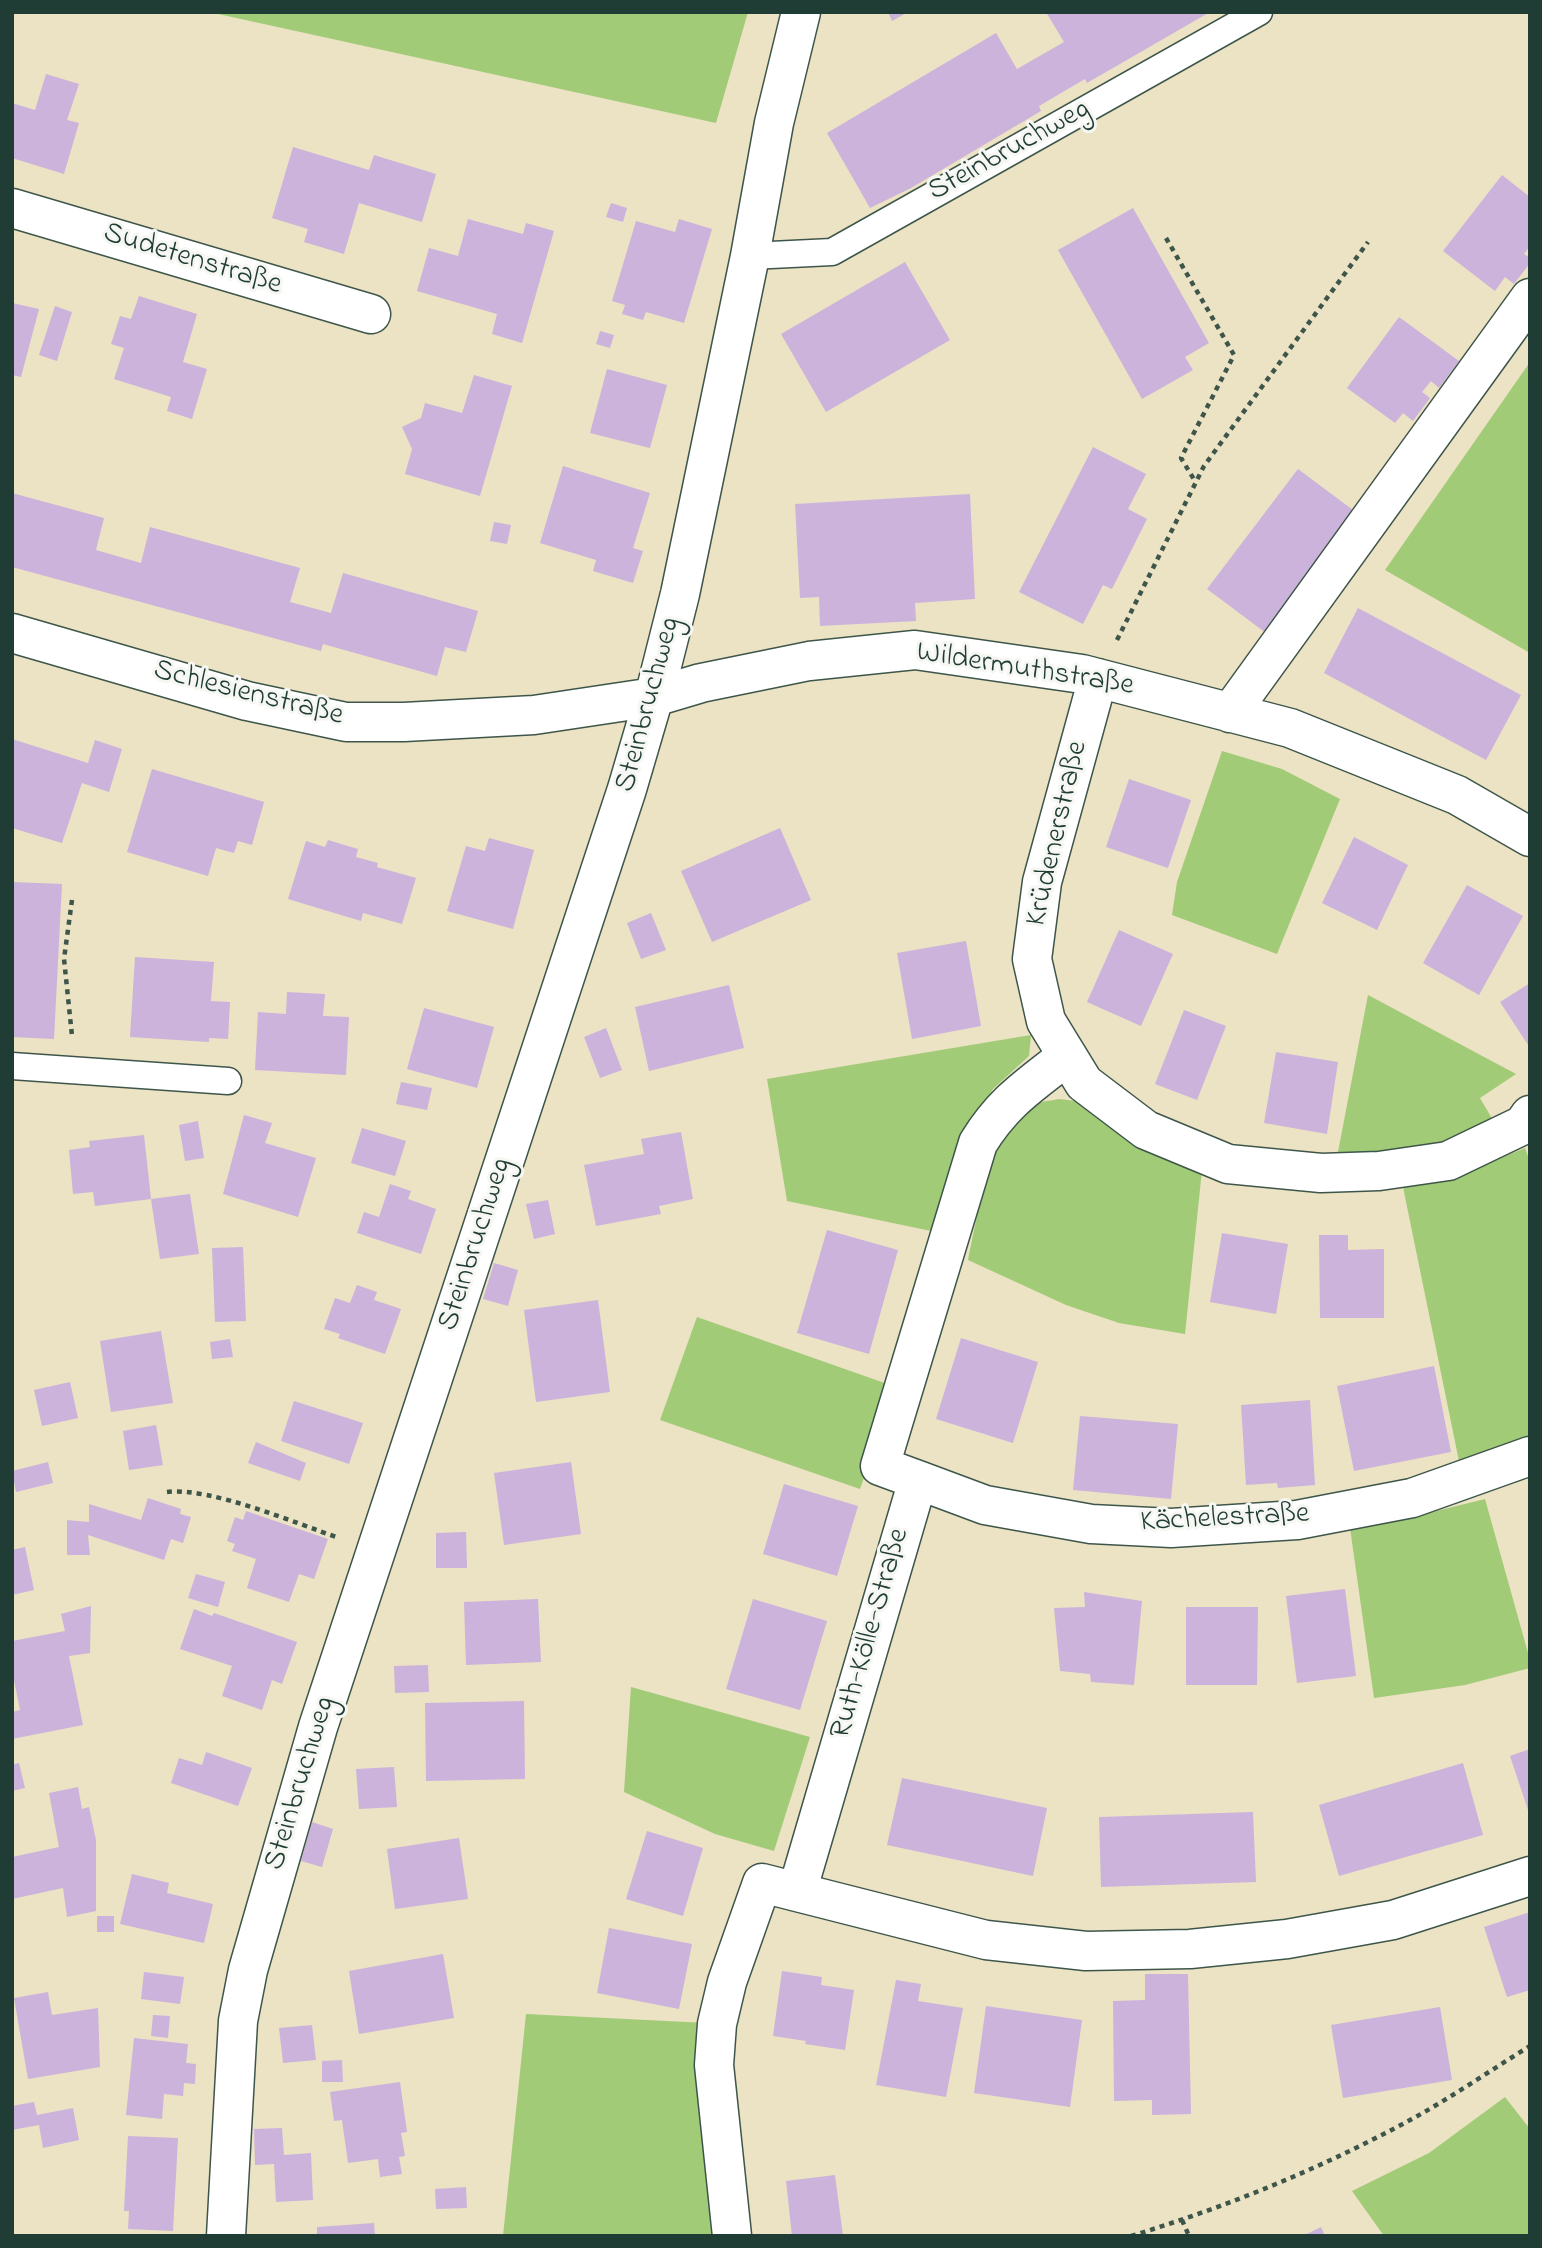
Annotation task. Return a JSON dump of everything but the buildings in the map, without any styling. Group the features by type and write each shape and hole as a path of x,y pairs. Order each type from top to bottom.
{"street":[{"name":"Steinbruchweg","path":"226,2236 238,2021 248,1970 318,1727 627,789 654,696 680,593 751,256 774,123 801,12"},
{"name":"Sudetenstraße","path":"12,208 371,314"},
{"path":"1230,713 1530,298"},
{"name":"Schlesienstraße","path":"12,633 247,701 346,722 404,722 534,715 654,696"},
{"name":"Wildermuthstraße","path":"654,696 701,683 809,661 915,650 1082,674 1290,728 1457,795 1530,837"},
{"name":"Krüdenerstraße","path":"1098,678 1042,882 1032,959 1046,1021 1084,1083 1146,1130 1228,1164 1321,1173 1379,1171 1448,1161 1523,1125 1530,1115"},
{"path":"918,1480 880,1466 975,1153 993,1119 1011,1099 1068,1056"},
{"name":"Kächelestraße","path":"918,1480 985,1505 1091,1524 1171,1528 1297,1520 1412,1497 1530,1457"},
{"name":"Ruth-Kölle-Straße","path":"797,1892 918,1480"},
{"path":"732,2236 714,2065 717,2024 727,1982 762,1883 986,1940 1086,1951 1190,1949 1287,1940 1393,1920 1530,1876"}],"lane":[{"name":"Steinbruchweg","path":"751,256 832,252 1259,12"},
{"path":"12,1066 229,1081"}],"path":[{"path":"1166,238 1234,355 1181,458 1196,482"},
{"path":"1098,678 1203,466 1368,242"},
{"path":"72,900 64,959 75,1072"},
{"path":"167,1492 183,1490 217,1497 376,1551"},
{"path":"1131,2236 1182,2221 1303,2174 1414,2118 1530,2046"},
{"path":"1182,2221 1189,2236"}],"green space":[{"path":"209,12 748,12 716,123"},
{"path":"1530,362 1530,653 1385,570"},
{"path":"1222,751 1282,769 1340,799 1277,954 1172,915 1177,882"},
{"path":"1368,995 1516,1074 1480,1098 1494,1122 1440,1148 1360,1155 1338,1152"},
{"path":"1031,1035 1029,1056 993,1089 972,1127 936,1232 787,1201 767,1079"},
{"path":"1059,1099 1084,1102 1202,1170 1185,1334 1119,1323 1066,1305 968,1260 987,1177 1003,1135 1027,1107"},
{"path":"1525,1148 1530,1162 1530,1439 1460,1466 1403,1187 1434,1180"},
{"path":"697,1317 896,1387 860,1489 660,1420"},
{"path":"1485,1499 1530,1668 1465,1685 1374,1698 1350,1528 1416,1516"},
{"path":"631,1687 810,1737 774,1851 715,1834 624,1792"},
{"path":"526,2014 706,2023 717,2236 503,2236"},
{"path":"1505,2097 1530,2129 1530,2236 1384,2236 1352,2191 1429,2153"}]}
